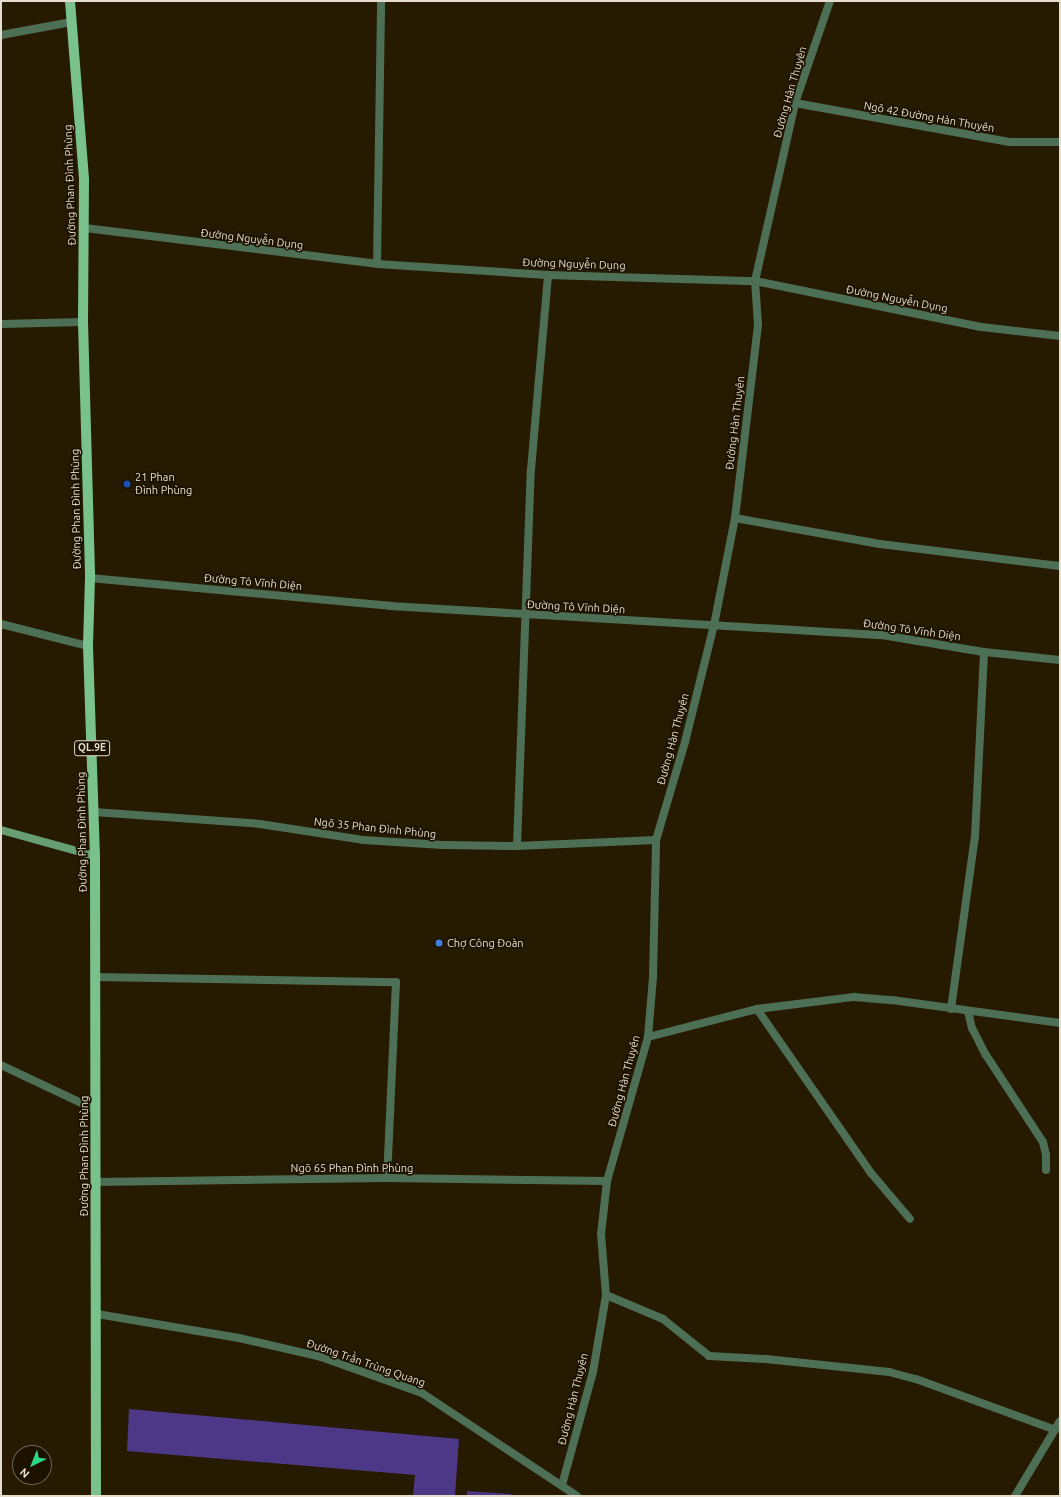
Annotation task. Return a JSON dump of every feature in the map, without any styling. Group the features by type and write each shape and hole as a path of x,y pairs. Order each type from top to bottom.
{"main road":[{"name":"Đường Phan Đình Phùng","path":"70,1 84,173 85,228 83,322 90,578 88,646 94,812 97,1314 96,1496"}],"street":[{"path":"377,264 381,1"},
{"name":"Đường Hàn Thuyên","path":"562,1485 593,1372 606,1295 601,1234 607,1181 648,1037 653,977 656,840 685,742 714,626 734,518 758,325 755,281 795,103 830,1"},
{"path":"1,35 72,22"},
{"name":"Ngõ 42 Đường Hàn Thuyên","path":"795,103 1009,142 1060,142"},
{"name":"Đường Nguyễn Dụng","path":"85,228 377,264 548,275 755,281 982,327 1060,336"},
{"path":"517,846 524,615 533,429 548,275"},
{"path":"1,324 83,322"},
{"path":"734,518 880,544 1060,566"},
{"name":"Đường Tô Vĩnh Diện","path":"90,578 390,606 714,626 882,634 984,652 1060,660"},
{"path":"1,624 88,646"},
{"path":"951,1009 975,837 984,652"},
{"name":"Ngõ 35 Phan Đình Phùng","path":"94,812 260,824 364,840 443,845 517,846 656,840"},
{"path":"1,830 94,856"},
{"path":"95,977 396,982 387,1178"},
{"path":"648,1037 756,1009 854,997 1060,1023"},
{"path":"756,1009 871,1173 910,1219"},
{"path":"968,1011 972,1028 986,1055 1043,1142 1046,1155 1046,1170"},
{"path":"1,1065 96,1110"},
{"name":"Ngõ 65 Phan Đình Phùng","path":"96,1182 387,1178 607,1181"},
{"path":"606,1295 663,1319 709,1356 766,1359 889,1372 1055,1430"},
{"name":"Đường Trần Trùng Quang","path":"97,1314 240,1338 321,1357 422,1393 577,1496"},
{"path":"1015,1496 1060,1421"}],"building":[{"path":"129,1409 459,1439 455,1496 413,1496 415,1475 127,1451"},
{"path":"467,1491 511,1494 511,1496 467,1496"}],"place":[{"name":"21 Phan Đình Phùng","path":"127,484"},
{"name":"Chợ Công Đoàn","path":"439,943"}]}
